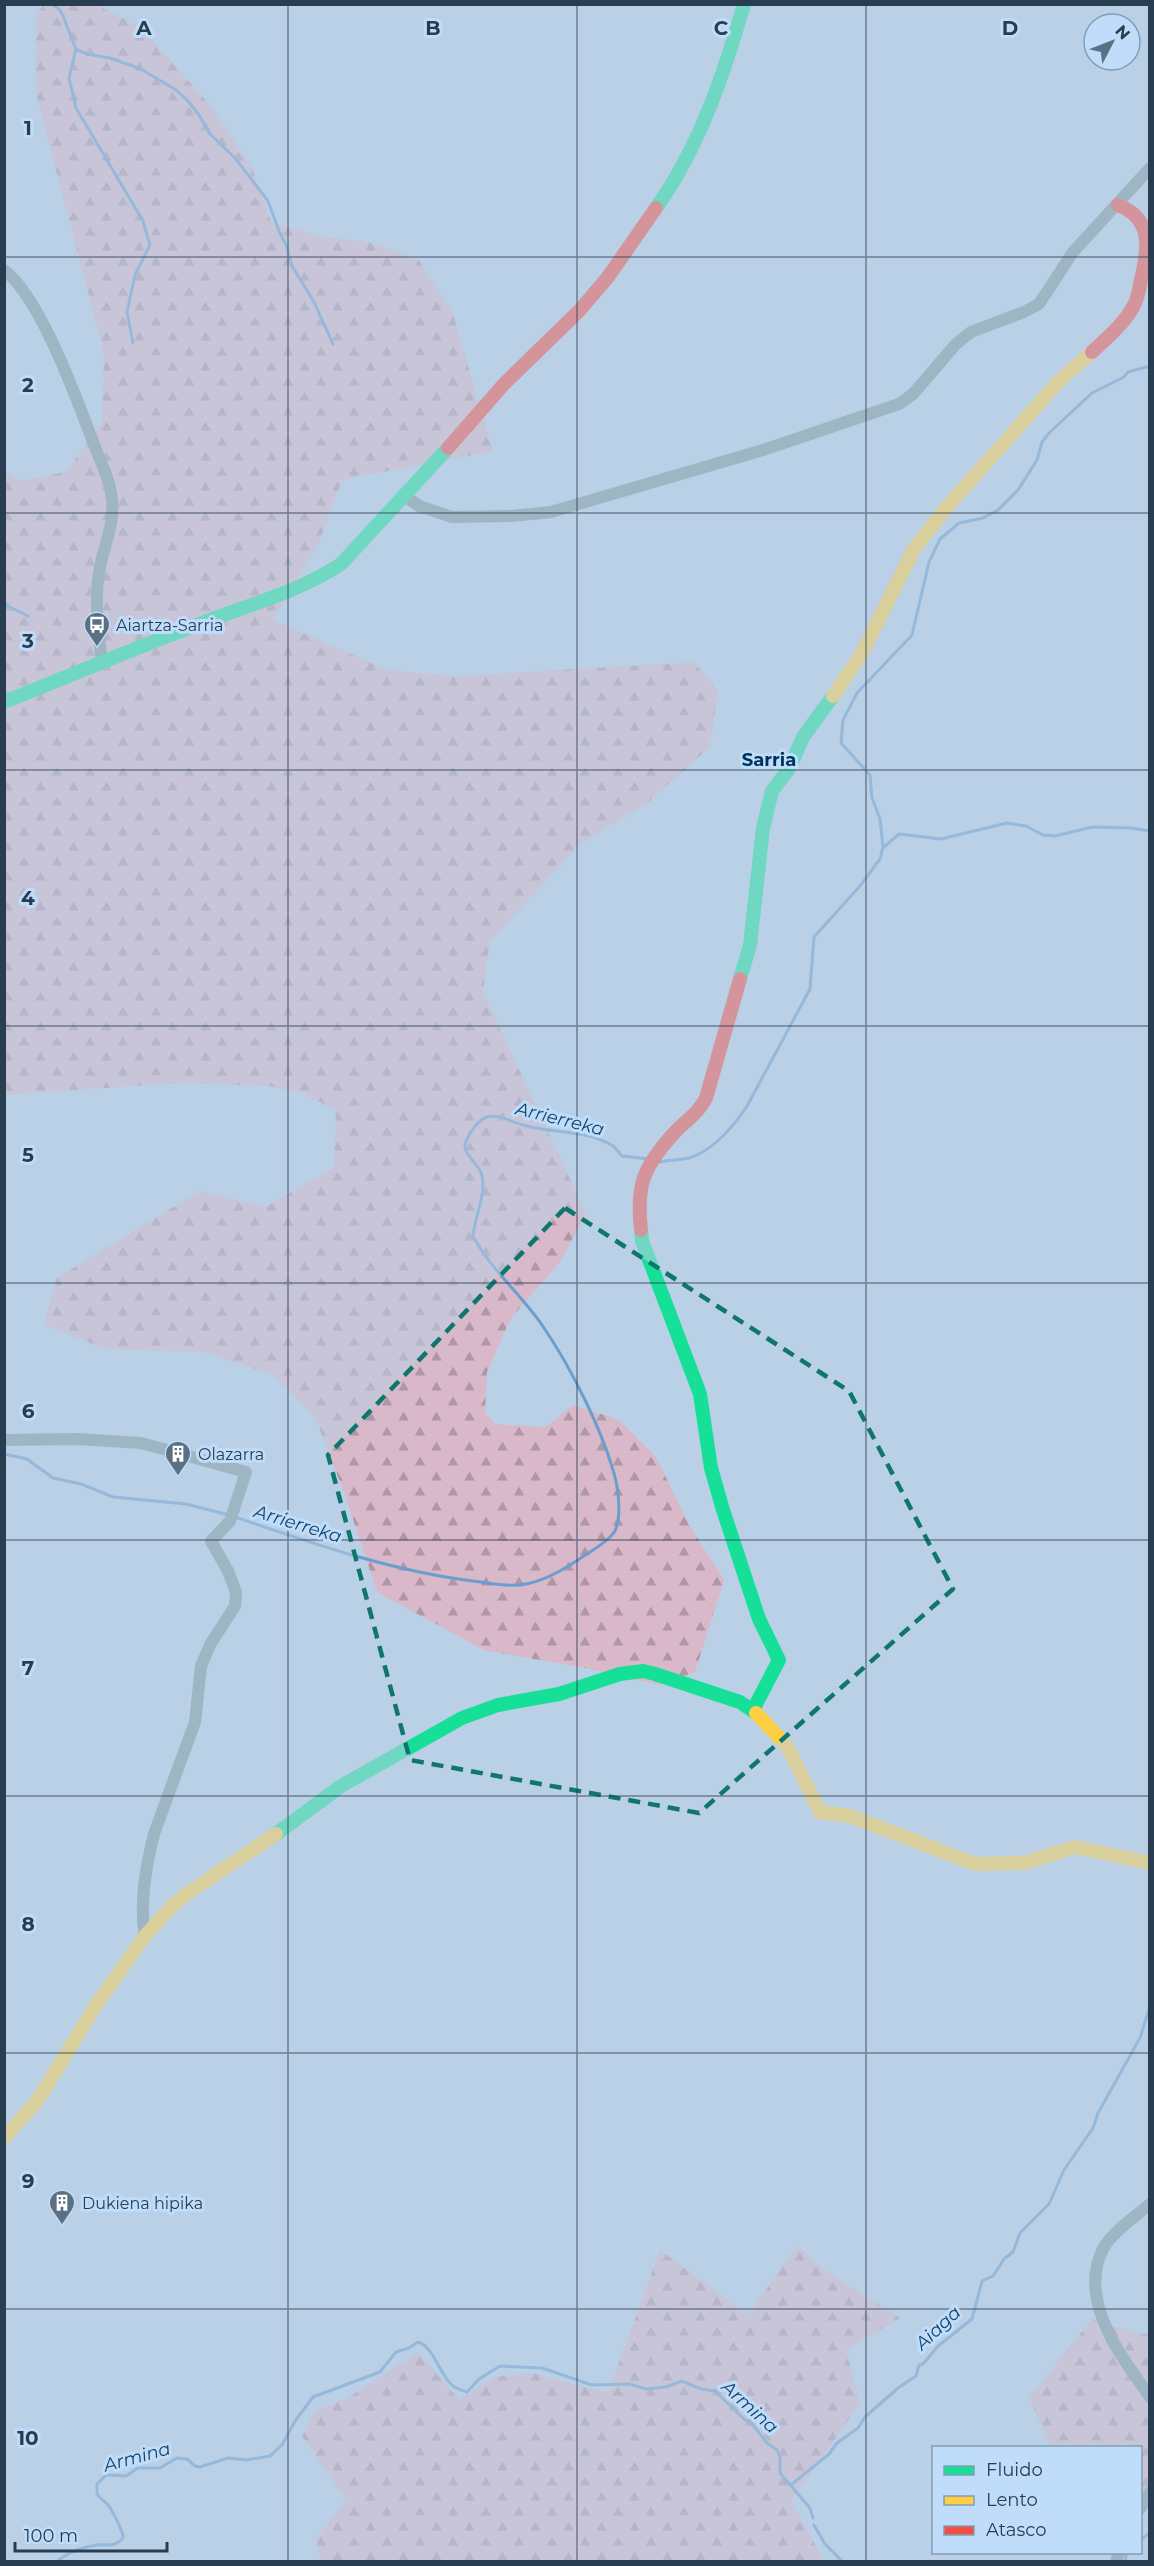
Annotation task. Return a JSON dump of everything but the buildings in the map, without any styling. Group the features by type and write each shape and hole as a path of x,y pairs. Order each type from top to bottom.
{"street":[{"path":"4,702 202,622 297,589 326,575 358,547 504,384 591,297 660,203 696,139 729,57 744,4"},
{"path":"405,496 420,506 452,517 511,516 551,512 763,450 899,404 913,394 956,344 971,332 1039,304 1073,252 1118,205 1149,168"},
{"path":"753,1710 779,1660 759,1619 720,1500 711,1468 700,1394 642,1241 638,1201 641,1182 660,1151 676,1131 699,1112 706,1098 750,945 763,828 772,791 789,769 803,737 861,655 914,549 951,502 1060,380 1122,324 1135,304 1148,249 1145,230 1132,213 1118,205"},
{"path":"4,270 18,284 39,317 69,382 107,476 112,501 109,528 99,569 97,613 102,662"},
{"path":"4,1440 78,1439 141,1443 246,1472 231,1515 211,1541 228,1571 236,1592 235,1606 224,1620 201,1666 195,1722 154,1834 141,1915 145,1936"},
{"path":"4,2138 38,2100 77,2034 145,1936 173,1905 188,1893 253,1851 341,1786 444,1727 481,1710 544,1698 598,1680 643,1671 740,1702 768,1722 792,1751 814,1805 820,1812 850,1816 975,1864 1024,1863 1075,1846 1149,1863"},
{"path":"1149,2204 1103,2247 1097,2267 1096,2286 1103,2322 1123,2359 1149,2397"}],"highlighted area":[{"path":"565,1208 849,1391 953,1589 699,1813 410,1760 328,1455"}],"green space":[{"path":"43,5 97,5 140,27 211,106 252,168 271,222 319,236 368,242 419,260 453,314 493,451 342,480 319,543 273,620 388,670 458,676 694,662 718,691 710,747 647,803 580,844 490,941 483,992 586,1213 560,1262 511,1318 487,1372 485,1413 495,1424 546,1427 573,1405 619,1420 656,1457 688,1523 724,1580 695,1672 660,1685 590,1669 484,1650 377,1592 345,1495 315,1417 274,1375 203,1352 105,1349 44,1324 57,1278 200,1191 266,1207 334,1167 336,1110 298,1092 268,1086 176,1083 5,1095 5,472 20,481 66,472 102,423 104,353 36,94 36,15"},
{"path":"798,2245 820,2267 900,2318 846,2350 860,2403 791,2501 824,2561 321,2561 316,2539 346,2500 302,2436 315,2411 346,2399 418,2352 459,2400 495,2377 531,2373 608,2393 660,2250 748,2315"},
{"path":"1092,2319 1139,2334 1149,2334 1149,2490 1142,2494 1142,2446 1051,2446 1029,2398"}],"waterway":[{"path":"51,4 59,9 63,16 76,49 141,69 176,90 188,101 209,133 235,158 268,201 292,266 314,302 333,344"},
{"path":"76,49 69,78 76,108 143,221 150,245 135,275 127,312 133,343"},
{"name":"Arrierreka","path":"660,1162 698,1155 721,1138 741,1116 810,989 814,937 860,886 880,859 883,847 880,819 872,798 870,775 841,743 843,720 857,693 912,635 929,562 940,539 959,523 983,518 998,510 1018,490 1037,460 1042,442 1049,433 1092,393 1124,377 1128,372 1150,366"},
{"path":"4,604 28,616"},
{"path":"884,847 899,834 941,839 1007,823 1026,826 1043,835 1055,836 1092,827 1150,831"},
{"name":"Arrierreka","path":"235,1517 387,1565 450,1578 503,1585 526,1584 550,1576 606,1540 615,1531 619,1506 611,1462 575,1380 553,1342 534,1314 488,1260 473,1236 483,1184 480,1171 465,1146 470,1134 480,1121 487,1117 497,1117 534,1128 592,1137 613,1146 622,1156 649,1159"},
{"name":"Arrierreka","path":"4,1454 27,1459 53,1478 81,1484 113,1497 186,1504 229,1515"},
{"name":"Aiaga","path":"791,2485 829,2454 837,2443 858,2428 865,2417 898,2388 916,2376 919,2365 923,2364 938,2346 972,2319 982,2281 993,2276 1004,2259 1013,2252 1020,2233 1049,2204 1064,2170 1093,2128 1098,2113 1140,2038 1150,2006"},
{"name":"Armina","path":"57,2562 76,2550 114,2544 123,2538 112,2512 97,2494 97,2484 106,2475 126,2476 138,2468 160,2468 177,2458 187,2459 200,2467 228,2458 246,2460 270,2456 282,2445 295,2421 313,2397 380,2372 396,2352 418,2342 433,2355 448,2381 467,2392 479,2379 500,2366 542,2368 592,2385 629,2384 646,2389 666,2387 682,2381 701,2389 715,2391 752,2424 767,2443 777,2450 780,2457 780,2473 810,2508 813,2518"},
{"name":"Armina","path":"814,2525 825,2544 843,2562"},
{"name":"Armina","path":"1142,2539 1150,2533"},
{"name":"Armina","path":"1125,2562 1127,2554"}],"traffic: fast":[{"path":"656,208 685,161 709,110 744,4"},
{"path":"4,702 174,633 289,591 324,574 341,564 448,448"},
{"path":"740,979 750,945 763,828 772,791 789,769 803,737 833,696"},
{"path":"641,1230 642,1241 700,1394 711,1468 723,1510 759,1619 779,1660 753,1710"},
{"path":"276,1834 341,1786 462,1718 498,1705 559,1694 620,1674 643,1671 655,1674 740,1702 756,1713"}],"traffic: slow":[{"path":"833,696 861,655 914,549 946,508 1060,380 1092,352"},
{"path":"756,1713 787,1746 820,1812 850,1816 975,1864 1024,1863 1075,1847 1150,1863"},
{"path":"4,2138 38,2100 96,2005 145,1936 173,1905 188,1893 276,1834"}],"traffic: jam":[{"path":"1092,352 1124,320 1135,304 1145,258 1146,236 1143,227 1138,218 1118,205"},
{"path":"448,448 504,384 579,311 608,277 656,208"},
{"path":"641,1230 640,1201 644,1177 664,1144 695,1113 706,1098 740,979"}],"place":[{"name":"Aiartza-Sarria","path":"97,648"},
{"name":"Olazarra","path":"178,1477"},
{"name":"Dukiena hipika","path":"62,2226"}],"district":[{"name":"Sarria","path":"769,760"}]}
